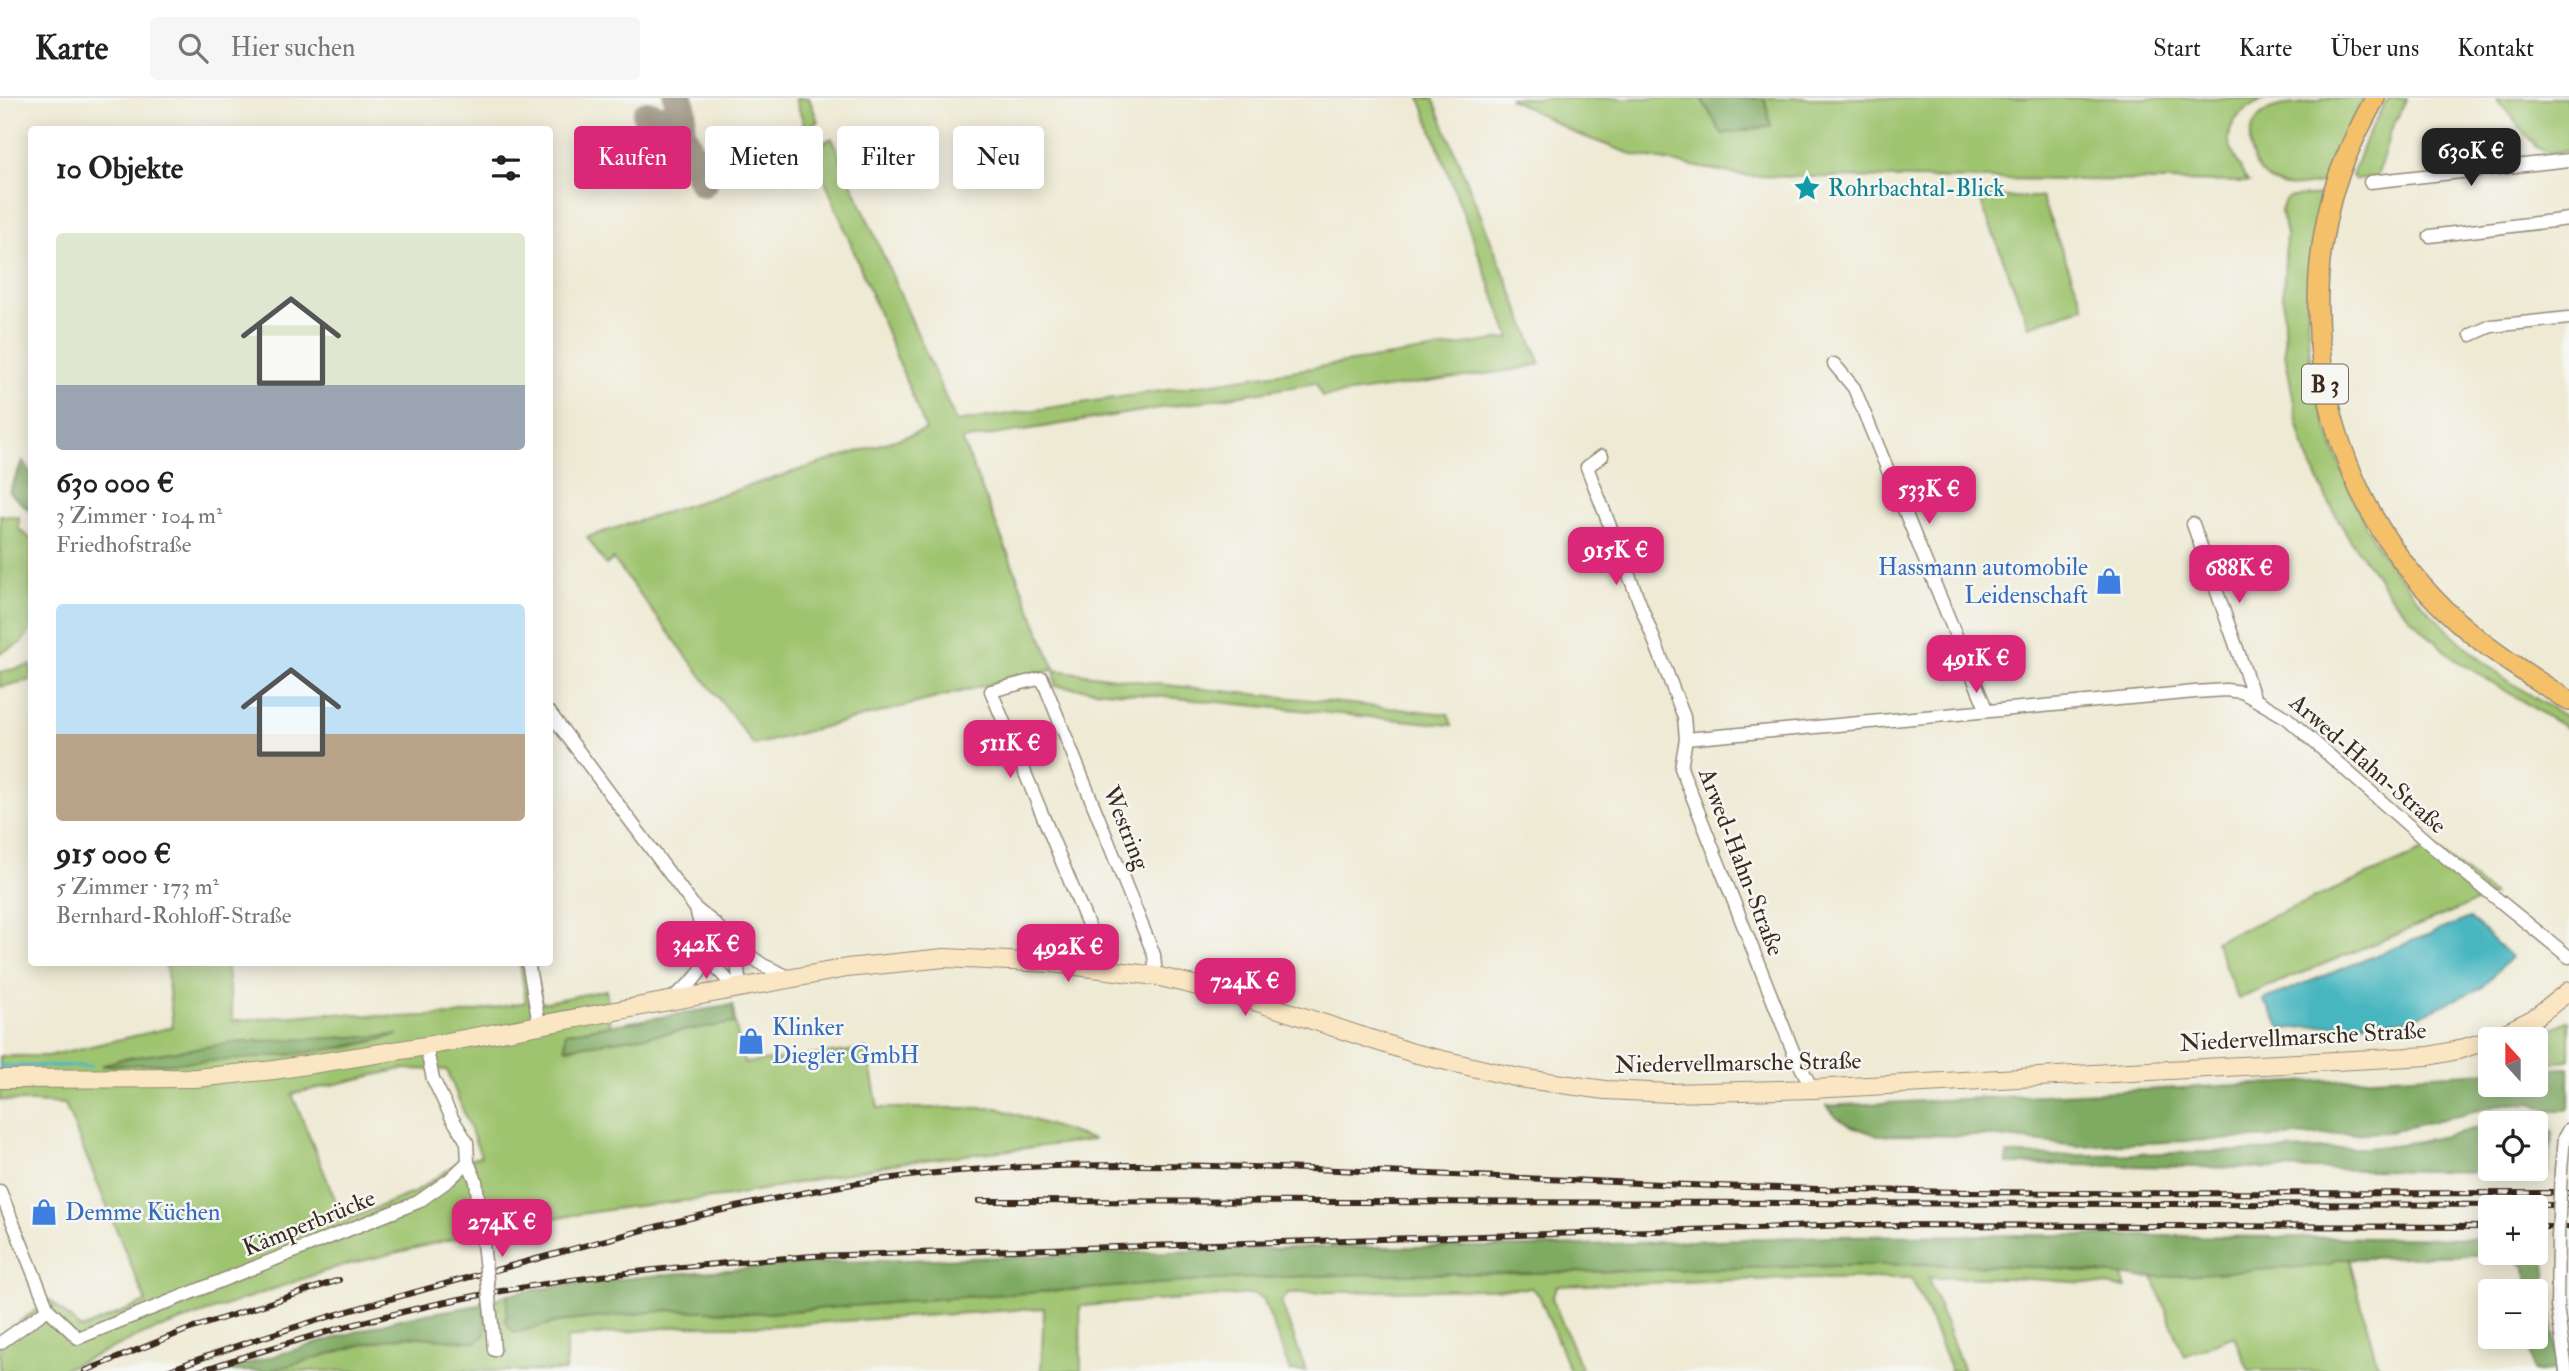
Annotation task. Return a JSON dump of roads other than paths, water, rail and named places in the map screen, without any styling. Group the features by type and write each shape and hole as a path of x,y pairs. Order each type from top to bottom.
{"main road":[{"name":"B 3","path":"2375,98 2356,133 2332,198 2322,245 2317,306 2319,353 2328,401 2343,453 2365,502 2390,544 2420,583 2498,655 2569,701"},
{"name":"Niedervellmarsche Straße","path":"0,1079 196,1078 274,1070 426,1046 847,968 944,958 1053,963 1156,976 1239,996 1413,1053 1519,1078 1605,1090 1671,1093 1812,1089 2429,1056 2478,1044"},
{"name":"Niedervellmarsche Straße","path":"2517,1027 2533,1019 2569,991"}],"street":[{"path":"2370,182 2569,160"},
{"path":"2430,236 2569,219"},
{"path":"2471,335 2491,326 2569,318"},
{"path":"1834,364 1854,388 1987,711"},
{"path":"1602,456 1587,467 1685,716 1686,739"},
{"path":"2193,524 2254,697"},
{"name":"Westring","path":"1091,932 991,691 1042,678 1154,955 1156,976"},
{"name":"Arwed-Hahn-Straße","path":"1812,1089 1793,1051 1681,768 1686,739 2226,690 2254,697 2287,718 2432,847 2569,957"},
{"path":"553,717 696,909 715,923 735,945 763,965 791,978"},
{"path":"696,909 707,950 720,972 735,988 739,978 735,945"},
{"path":"669,1001 701,974 707,950"},
{"path":"529,966 539,1024"},
{"path":"426,1046 433,1079 467,1142 468,1162 476,1181 495,1350"},
{"path":"2566,1371 2557,1306 2561,1170 2564,1138 2569,1129"},
{"name":"Kämperbrücke","path":"0,1191 48,1309 78,1338 418,1202 449,1180 468,1162"},
{"path":"0,1343 48,1309"}],"water":[{"path":"2470,918 2511,957 2481,988 2412,1019 2282,1029 2263,1000"}],"waterway":[{"path":"0,1066 91,1066"}],"railway":[{"path":"167,1371 256,1339 346,1312 684,1220 840,1186 946,1172 1044,1166 1190,1166 1800,1189 2130,1193 2569,1193"},
{"path":"979,1201 2569,1205"},
{"path":"199,1371 361,1322 504,1291 636,1272 813,1256 1853,1225 2478,1227"},
{"path":"2548,1227 2569,1227"},
{"path":"85,1371 184,1331 339,1280"}],"place":[{"name":"Rohrbachtal-Blick","path":"1807,188"},
{"name":"Hassmann automobile Leidenschaft","path":"2109,581"},
{"name":"Klinker Diegler GmbH","path":"751,1041"},
{"name":"Demme Küchen","path":"44,1212"}]}
